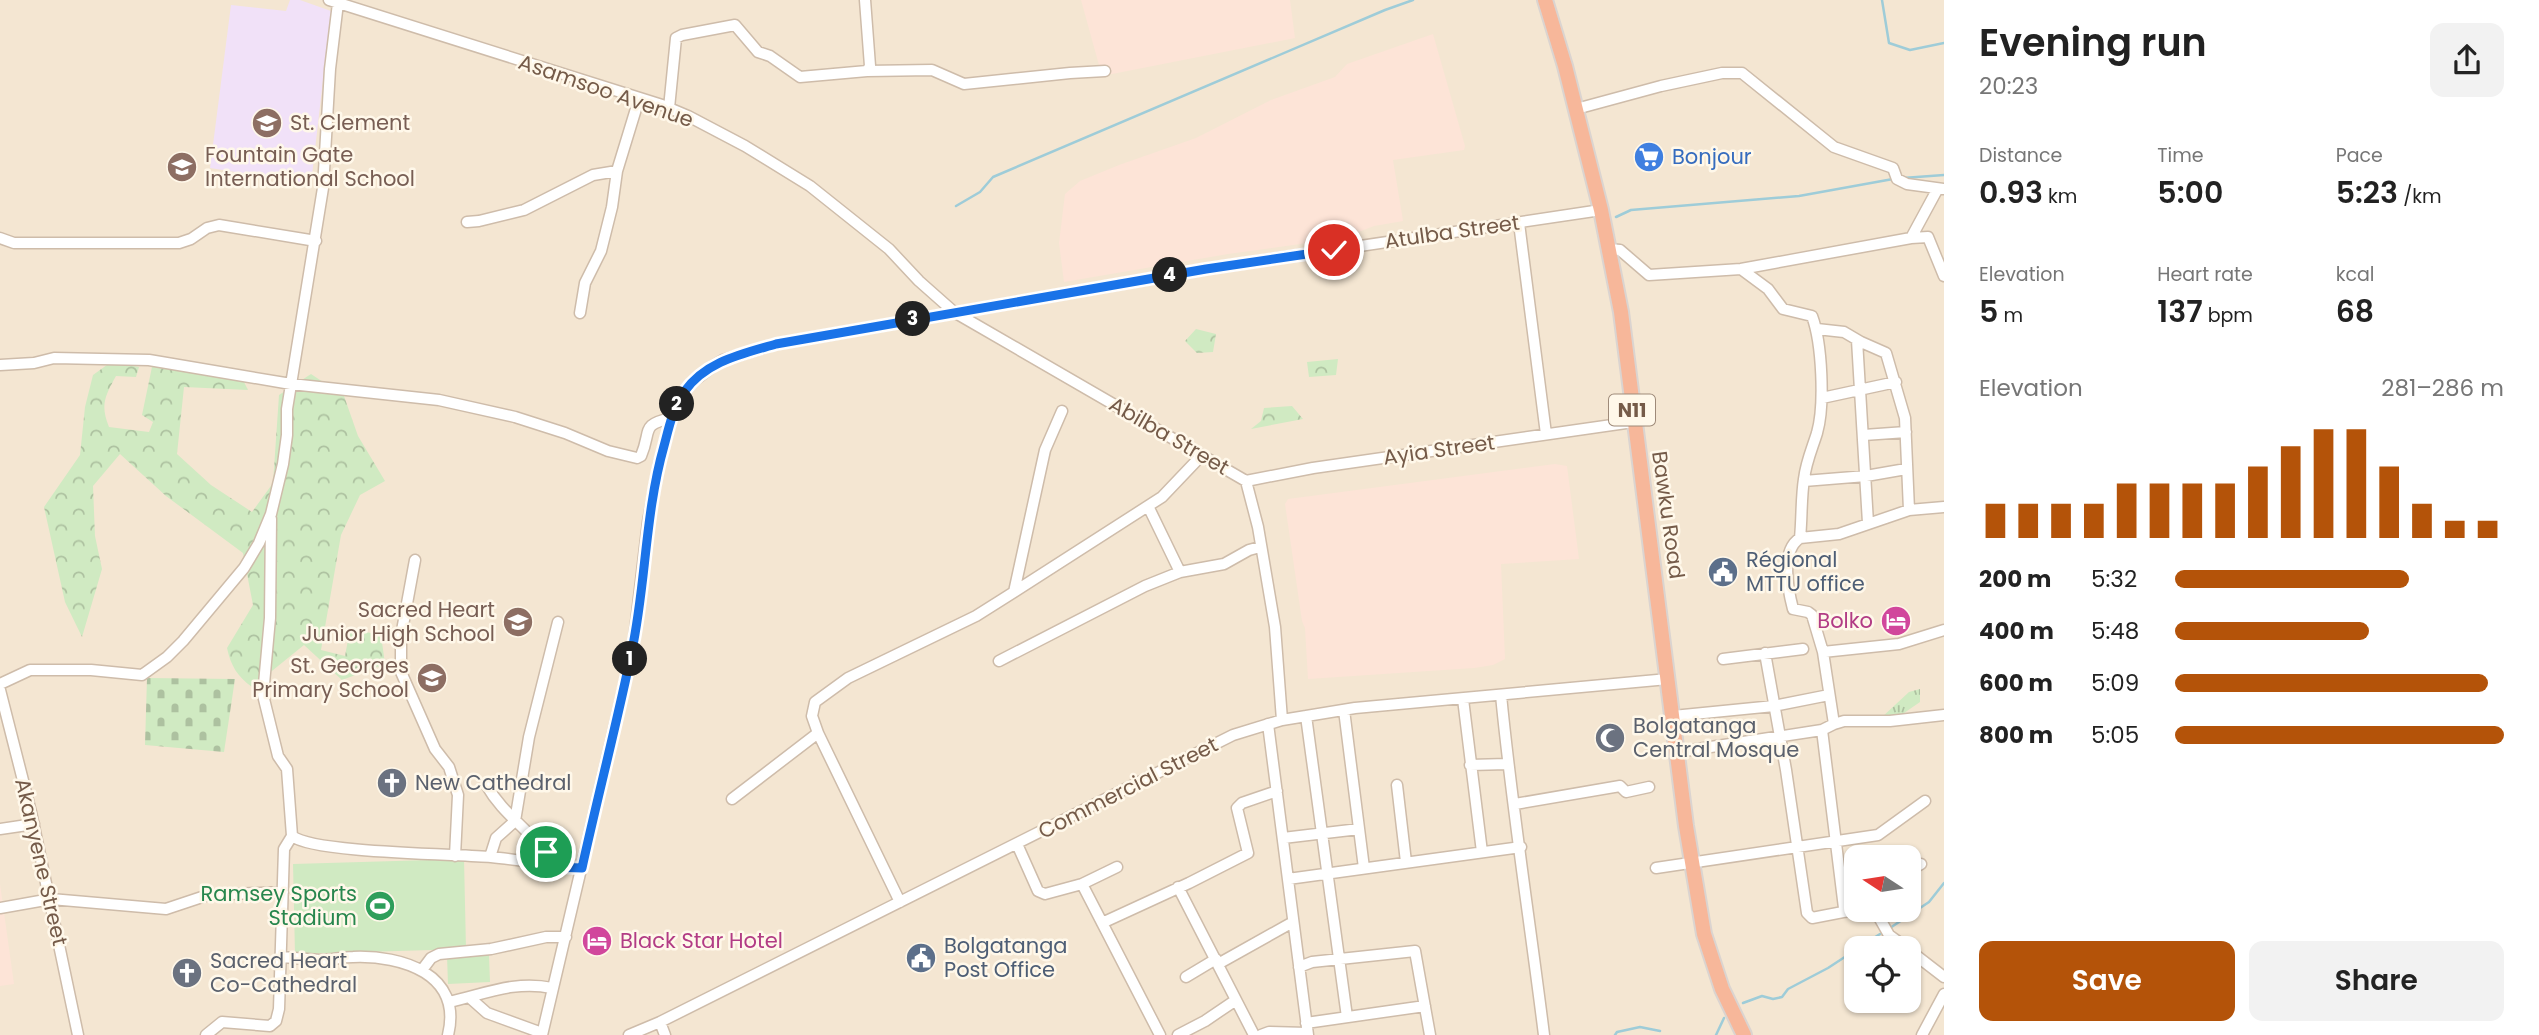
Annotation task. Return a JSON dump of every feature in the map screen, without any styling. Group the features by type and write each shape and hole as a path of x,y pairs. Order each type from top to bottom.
{"highway":[{"name":"Bawku Road","path":"1545,0 1601,210 1621,312 1686,826 1704,934 1713,966 1738,1030"},
{"name":"N11","path":"1738,1030 1751,1035"}],"street":[{"path":"865,0 870,66 867,71"},
{"path":"206,1035 222,1021 270,1026 276,1021 279,1009 285,849 292,836 287,769 278,756 263,695 270,618 271,514 287,435 287,409 323,188 334,2"},
{"name":"Asamsoo Avenue","path":"334,2 669,108 745,146 810,186 889,249 954,312"},
{"path":"669,108 678,35 738,25 758,52 770,56 797,77 867,71 933,70 964,84 1105,71"},
{"path":"1576,109 1661,86 1722,73 1742,73 1834,147 1893,168 1897,179 1907,184 1941,189 1911,238"},
{"path":"580,313 585,283 601,251 617,171 639,99"},
{"path":"467,222 524,210 593,175 617,171"},
{"name":"Atulba Street","path":"542,1034 633,648 650,510 659,464 671,418 691,383 723,360 776,344 1217,267 1601,210"},
{"path":"1519,223 1546,434"},
{"path":"0,239 15,243 158,244 191,239 207,228 219,225 316,241"},
{"path":"1609,249 1620,250 1649,275 1741,269 1928,237 1944,276"},
{"path":"1741,269 1768,289 1783,309 1812,316 1816,329 1822,398 1817,432 1809,451 1804,481 1800,538"},
{"name":"Abilba Street","path":"954,312 1247,481 1275,627 1282,720"},
{"path":"1816,329 1844,331 1886,353 1904,408 1909,510"},
{"path":"1857,340 1868,523"},
{"path":"0,365 34,363 54,358 149,360 291,384 439,400 514,417 565,433 608,451 637,458 641,456 649,427 653,422 671,418"},
{"path":"1822,398 1895,382"},
{"path":"1014,592 1045,450 1062,411"},
{"name":"Ayia Street","path":"1247,481 1313,468 1633,422"},
{"path":"1864,435 1906,432"},
{"path":"900,902 818,733 812,716 815,702 848,678 976,616 1014,592 1167,492 1202,455"},
{"path":"1804,481 1866,476 1906,468"},
{"path":"1147,506 1180,572"},
{"path":"1834,724 1823,652 1812,615 1793,609 1789,593 1789,553 1800,538 1834,536 1909,510 1944,507"},
{"path":"0,684 30,670 91,670 142,675 167,657 183,641 244,568 259,543 271,514"},
{"path":"999,662 1145,586 1180,572 1224,564 1260,547"},
{"path":"415,560 401,636 401,672 435,749 449,767 458,795 455,856"},
{"path":"490,857 496,838 514,821 529,737 558,622"},
{"path":"1823,652 1899,643 1944,630"},
{"path":"1723,659 1803,649"},
{"path":"1765,653 1808,917 1812,918 1843,912 1822,730"},
{"name":"Commercial Street","path":"629,1035 1017,845 1233,735 1282,720 1345,710 1668,679"},
{"name":"Akanyene Street","path":"0,690 51,899 78,1035"},
{"path":"1501,695 1507,764 1521,846 1544,1035"},
{"path":"1673,716 1774,706 1829,695"},
{"path":"1463,699 1482,852"},
{"path":"1345,710 1364,868"},
{"path":"1678,752 1822,730 1844,721 1890,721 1944,715"},
{"path":"1306,716 1347,1017"},
{"path":"1268,724 1307,1030"},
{"path":"732,799 818,733"},
{"path":"1470,765 1507,764"},
{"path":"1397,785 1406,862"},
{"path":"487,786 495,800 514,821 536,839 553,867"},
{"path":"1514,804 1620,786 1626,792 1649,787"},
{"path":"1102,923 1248,853 1237,808 1242,803 1277,791"},
{"path":"1656,868 1878,835 1925,801"},
{"path":"0,830 34,824"},
{"path":"1283,838 1359,829"},
{"path":"292,836 297,840 329,846 490,857 553,867 582,868"},
{"path":"1017,845 1038,891 1045,894 1082,884 1117,867"},
{"path":"1287,879 1521,846"},
{"path":"1840,878 1844,878"},
{"path":"1082,884 1160,1035"},
{"path":"1178,887 1254,1035"},
{"path":"0,908 51,899 166,909 208,895 283,892"},
{"path":"1186,977 1293,922"},
{"path":"422,970 431,958 439,954 491,949 545,937 566,937"},
{"path":"1299,967 1312,962 1415,951 1430,1035"},
{"path":"282,957 322,960 354,957 397,961 422,970 440,985 449,1002 452,1018 448,1035"},
{"path":"1921,959 1944,977"},
{"path":"449,1002 469,998 487,990 514,986 536,985 552,988"},
{"path":"1922,1035 1944,994"},
{"path":"469,998 487,1013 542,1034"},
{"path":"1178,1035 1236,1000"},
{"path":"1261,1035 1269,1032 1307,1030 1347,1017 1425,1006"},
{"path":"660,1022 665,1035"}],"shaded area":[{"path":"0,0 1944,0 1944,1035 0,1035"},
{"name":"St. Clement","path":"290,0 300,0 331,11 311,184 210,168 231,5 286,11"},
{"path":"1081,0 1290,0 1295,38 1102,76"},
{"path":"1433,34 1465,146 1464,150 1393,160 1403,221 1374,226 1343,238 1228,254 1064,282 1059,243 1065,194 1080,181 1196,138 1271,100 1335,77 1347,64"},
{"path":"1555,464 1567,466 1579,559 1501,564 1505,659 1493,665 1474,668 1308,679 1305,628 1285,504 1288,499"},
{"path":"0,884 14,984 0,986"}],"green space":[{"path":"1196,329 1216,334 1213,352 1197,353 1185,341"},
{"path":"1338,359 1336,375 1309,377 1307,362"},
{"path":"111,362 139,367 136,377 116,376 109,389 104,406 109,427 149,432 153,422 142,415 153,362 240,374 248,390 184,387 177,454 211,485 252,512 273,483 279,395 311,374 344,396 358,436 385,481 360,495 341,535 321,650 345,656 350,629 381,635 385,664 342,680 304,645 252,687 235,670 227,648 253,605 243,553 166,496 120,454 93,486 95,536 102,569 82,637 65,602 44,507 80,455 85,407 93,375"},
{"path":"1292,406 1303,419 1251,429 1261,421 1264,408"},
{"path":"147,678 235,679 224,752 145,745"},
{"path":"1920,689 1920,702 1894,720 1881,718 1909,692"},
{"name":"Ramsey Sports Stadium","path":"464,859 466,949 295,954 293,864"},
{"path":"489,955 490,982 448,984 447,956"}],"waterway":[{"path":"956,206 980,192 993,177 1413,0"},
{"path":"1882,0 1889,43 1910,50 1944,43"},
{"path":"1903,178 1944,175"},
{"path":"1616,217 1631,210 1799,196 1893,179"},
{"path":"1890,928 1929,902 1944,883"},
{"path":"1743,1003 1762,996 1773,999 1782,997 1788,989 1844,958"},
{"path":"1716,1035 1724,1018"},
{"path":"1615,1035 1617,1032 1640,1027 1660,1031"}],"place":[{"name":"St. Clement","path":"267,123"},
{"name":"Bonjour","path":"1649,157"},
{"name":"Fountain Gate International School","path":"182,167"},
{"name":"Régional MTTU office","path":"1723,572"},
{"name":"Bolko","path":"1896,621"},
{"name":"Sacred Heart Junior High School","path":"518,622"},
{"name":"St. Georges Primary School","path":"432,678"},
{"name":"Bolgatanga Central Mosque","path":"1610,738"},
{"name":"New Cathedral","path":"392,783"},
{"name":"Ramsey Sports Stadium","path":"380,906"},
{"name":"Black Star Hotel","path":"597,941"},
{"name":"Bolgatanga Post Office","path":"921,958"},
{"name":"Sacred Heart Co-Cathedral","path":"187,973"}],"route":[{"path":"546,852 553,867 582,868 633,648 659,464 674,409 691,383 704,372 723,360 776,344 1206,269 1334,250"}]}
